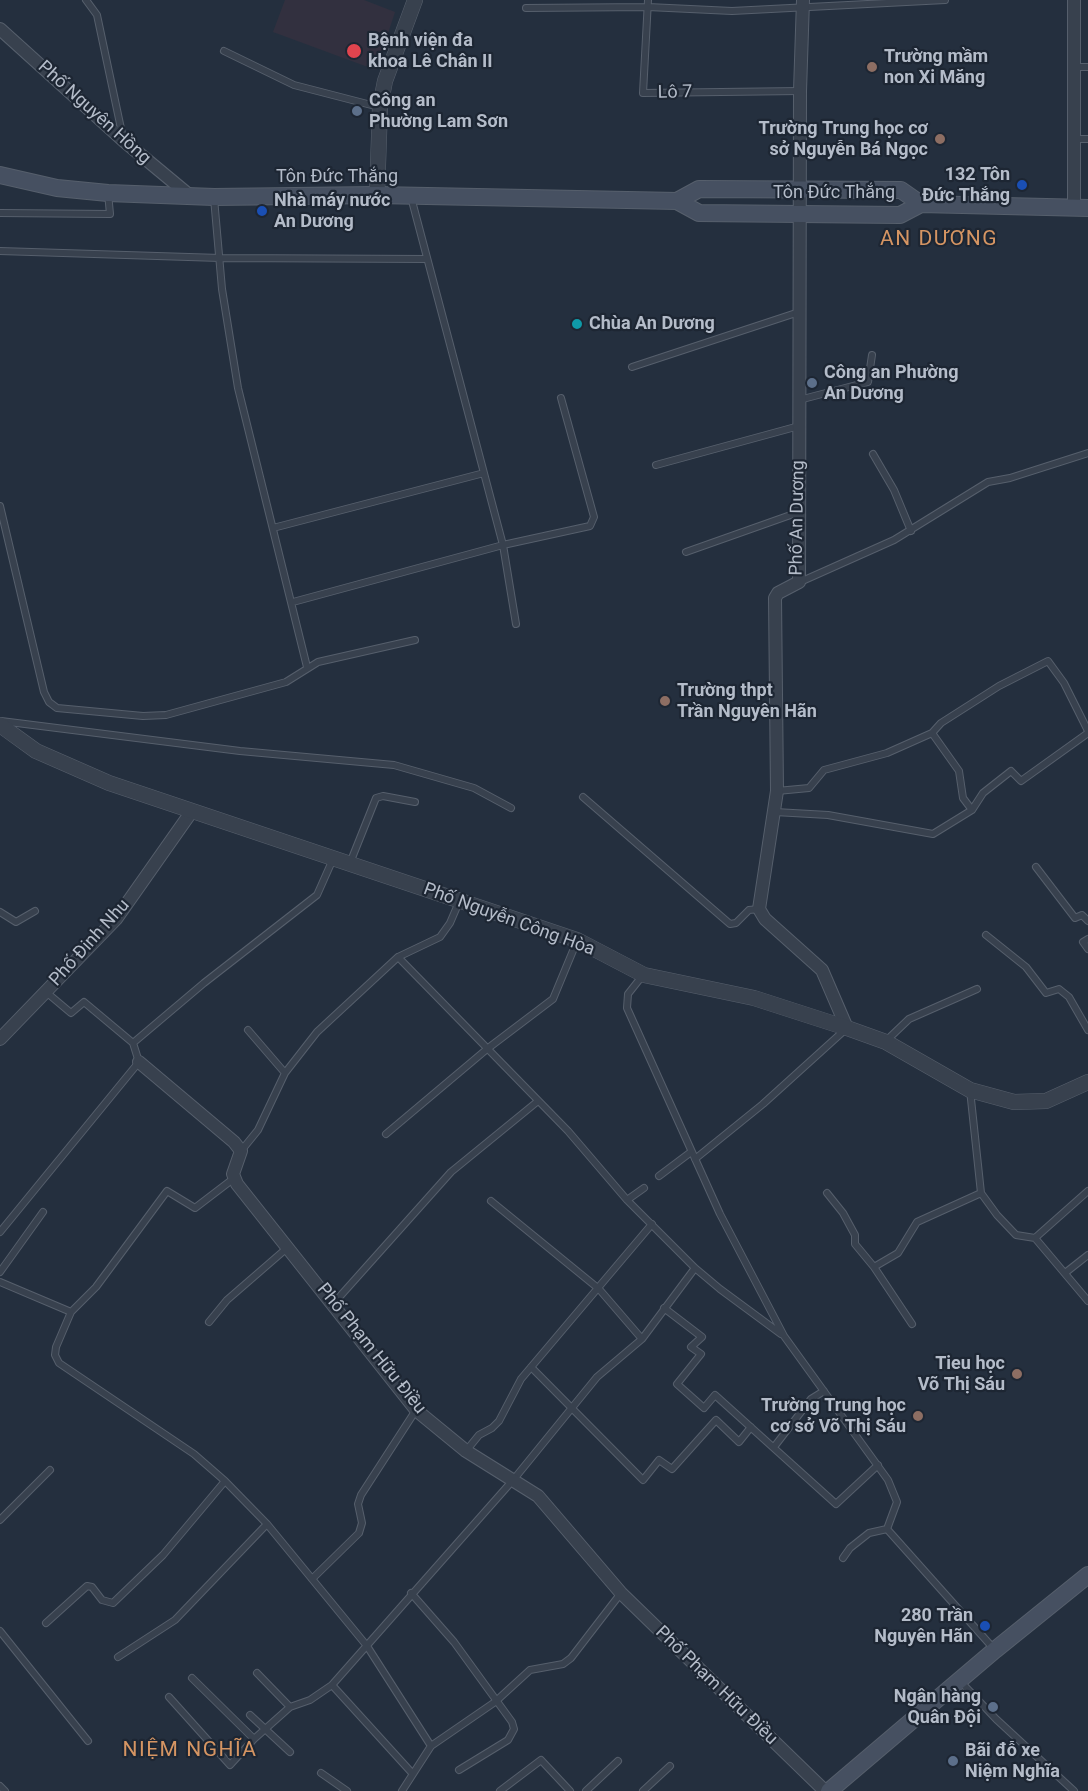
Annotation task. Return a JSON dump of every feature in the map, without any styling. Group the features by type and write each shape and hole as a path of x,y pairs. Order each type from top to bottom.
{"main road":[{"name":"Tôn Đức Thắng","path":"0,174 57,188 108,193 214,197 377,195 677,201 699,213 900,215 921,204 1081,208"},
{"name":"Tôn Đức Thắng","path":"677,201 699,189 900,190 921,204"},
{"path":"829,1791 995,1650 1088,1575"}],"street":[{"path":"377,195 380,107 385,81 415,0"},
{"path":"1074,0 1074,139 1081,208"},
{"name":"Phố An Dương","path":"759,909 777,791 775,598 778,593 799,582 800,91 803,3"},
{"name":"Phố Nguyên Hồng","path":"0,29 124,141 189,195"},
{"name":"Phố Nguyễn Công Hòa","path":"0,726 36,751 88,774 577,940 644,975 754,998 885,1042 970,1090 1014,1102 1046,1101 1088,1082"},
{"name":"Phố Đinh Nhu","path":"0,1040 116,919 192,811"},
{"path":"759,909 765,919 822,970 847,1028"},
{"path":"139,1062 234,1142 241,1151 233,1179"},
{"name":"Phố Phạm Hữu Điều","path":"233,1179 334,1303 416,1410 466,1451 538,1496 621,1593 825,1791"}],"lane":[{"path":"86,0 98,15 102,47 124,141"},
{"path":"526,8 648,4 732,11 803,3 945,0"},
{"name":"Lô 7","path":"648,4 643,93 800,91"},
{"path":"224,51 294,84 380,107"},
{"path":"1074,67 1088,67"},
{"path":"1074,139 1088,139"},
{"path":"0,213 110,214 108,193"},
{"path":"411,196 502,546 516,624"},
{"path":"214,197 238,388 293,602 307,667"},
{"path":"0,251 220,258 427,259"},
{"path":"632,367 799,311"},
{"path":"799,400 868,382 872,354"},
{"path":"293,602 592,524 594,517 561,398"},
{"path":"656,465 799,426"},
{"path":"799,582 911,531 988,482 1010,478 1088,453"},
{"path":"873,454 894,490 911,531"},
{"path":"273,528 484,473"},
{"path":"0,506 44,692 49,702 57,708 143,716 166,715 286,682 300,676 307,667 415,640"},
{"path":"686,552 799,512"},
{"path":"775,812 828,815 933,834 972,810 983,793 1011,771 1021,781 1088,732 1064,684 1048,662 999,686 942,723 932,733 886,753 824,770 809,788 777,791"},
{"path":"0,721 240,751 394,765 474,788 510,808"},
{"path":"932,733 959,771 963,798 972,810"},
{"path":"350,863 376,798 383,796 415,802"},
{"path":"583,797 730,924 736,923 749,910 759,909"},
{"path":"133,1043 204,983 317,895 333,858"},
{"path":"1036,867 1074,918 1082,915 1088,921"},
{"path":"241,1151 258,1130 285,1073 317,1032 398,957 440,937 450,923 459,901"},
{"path":"0,912 16,922 34,911"},
{"path":"986,935 1026,967 1046,993 1059,989 1069,997 1088,1030"},
{"path":"1088,939 1083,942 1088,949"},
{"path":"386,1134 487,1049 553,999 577,940"},
{"path":"398,957 538,1101 627,1200 695,1268 784,1336"},
{"path":"644,975 628,994 627,1008 720,1214 784,1336 888,1480 897,1502 887,1529"},
{"path":"885,1042 909,1019 977,988"},
{"path":"0,1232 139,1062 133,1043 84,1002 71,1013 46,992"},
{"path":"695,1159 763,1104 847,1028"},
{"path":"248,1030 285,1073"},
{"path":"970,1090 981,1192 997,1215 1016,1235 1035,1238 1088,1301"},
{"path":"334,1303 451,1172 538,1101"},
{"path":"659,1176 691,1152"},
{"path":"233,1179 195,1208 167,1191 96,1287 72,1312 56,1347 55,1355 59,1363 194,1454 225,1481 267,1524 367,1646 431,1746"},
{"path":"627,1200 644,1188"},
{"path":"1035,1238 1088,1191"},
{"path":"874,1267 898,1253 917,1222 981,1192"},
{"path":"827,1193 855,1235 855,1244 874,1267 912,1324"},
{"path":"491,1201 599,1288 642,1339"},
{"path":"0,1272 43,1212"},
{"path":"466,1451 479,1435 499,1421 521,1379 652,1224"},
{"path":"208,1322 227,1300 287,1247"},
{"path":"1065,1273 1088,1255"},
{"path":"169,1697 230,1765 254,1739 290,1707 310,1700 332,1685 514,1479 597,1377 642,1339 695,1268"},
{"path":"0,1282 72,1312"},
{"path":"664,1308 702,1337 691,1347 701,1354 677,1384 704,1408 715,1395 836,1504 878,1465"},
{"path":"531,1367 573,1406 607,1447 643,1480 659,1460 672,1469 716,1420 739,1442 751,1427"},
{"path":"774,1447 811,1399 824,1391"},
{"path":"312,1579 359,1533 362,1523 358,1504 361,1495 416,1410"},
{"path":"0,1520 50,1470"},
{"path":"46,1623 87,1586 92,1587 102,1600 113,1603 163,1556 225,1481"},
{"path":"118,1657 175,1620 267,1524"},
{"path":"843,1558 850,1548 869,1533 887,1529"},
{"path":"887,1529 995,1650"},
{"path":"411,1593 454,1642 495,1702 512,1722 512,1734 503,1744 459,1770"},
{"path":"402,1791 431,1746 495,1702 530,1670 562,1664 571,1658 621,1593"},
{"path":"0,1631 88,1741"},
{"path":"257,1673 290,1707"},
{"path":"192,1678 254,1739"},
{"path":"961,1681 996,1719 1074,1791"},
{"path":"332,1685 412,1773"},
{"path":"250,1715 290,1752"},
{"path":"500,1791 541,1760 570,1791"},
{"path":"585,1791 618,1761"},
{"path":"643,1791 670,1766"},
{"path":"321,1773 347,1791"},
{"path":"0,1786 5,1791"}],"shaded area":[{"name":"Bệnh viện đa khoa Lê Chân II","path":"285,0 364,0 395,12 376,70 273,32"}],"place":[{"name":"Bệnh viện đa khoa Lê Chân II","path":"354,51"},
{"name":"Trường mầm non Xi Măng","path":"872,67"},
{"name":"Công an Phường Lam Sơn","path":"357,111"},
{"name":"Trường Trung học cơ sở Nguyễn Bá Ngọc","path":"940,139"},
{"name":"132 Tôn Đức Thắng","path":"1022,185"},
{"name":"Nhà máy nước An Dương","path":"262,211"},
{"name":"Chùa An Dương","path":"577,324"},
{"name":"Công an Phường An Dương","path":"812,383"},
{"name":"Trường thpt Trần Nguyên Hãn","path":"665,701"},
{"name":"Tieu học Võ Thị Sáu","path":"1017,1374"},
{"name":"Trường Trung học cơ sở Võ Thị Sáu","path":"918,1416"},
{"name":"280 Trần Nguyên Hãn","path":"985,1626"},
{"name":"Ngân hàng Quân Đội","path":"993,1707"},
{"name":"Bãi đỗ xe Niệm Nghĩa","path":"953,1761"}],"district":[{"name":"AN DƯƠNG","path":"939,240"},
{"name":"NIỆM NGHĨA","path":"190,1751"}]}
